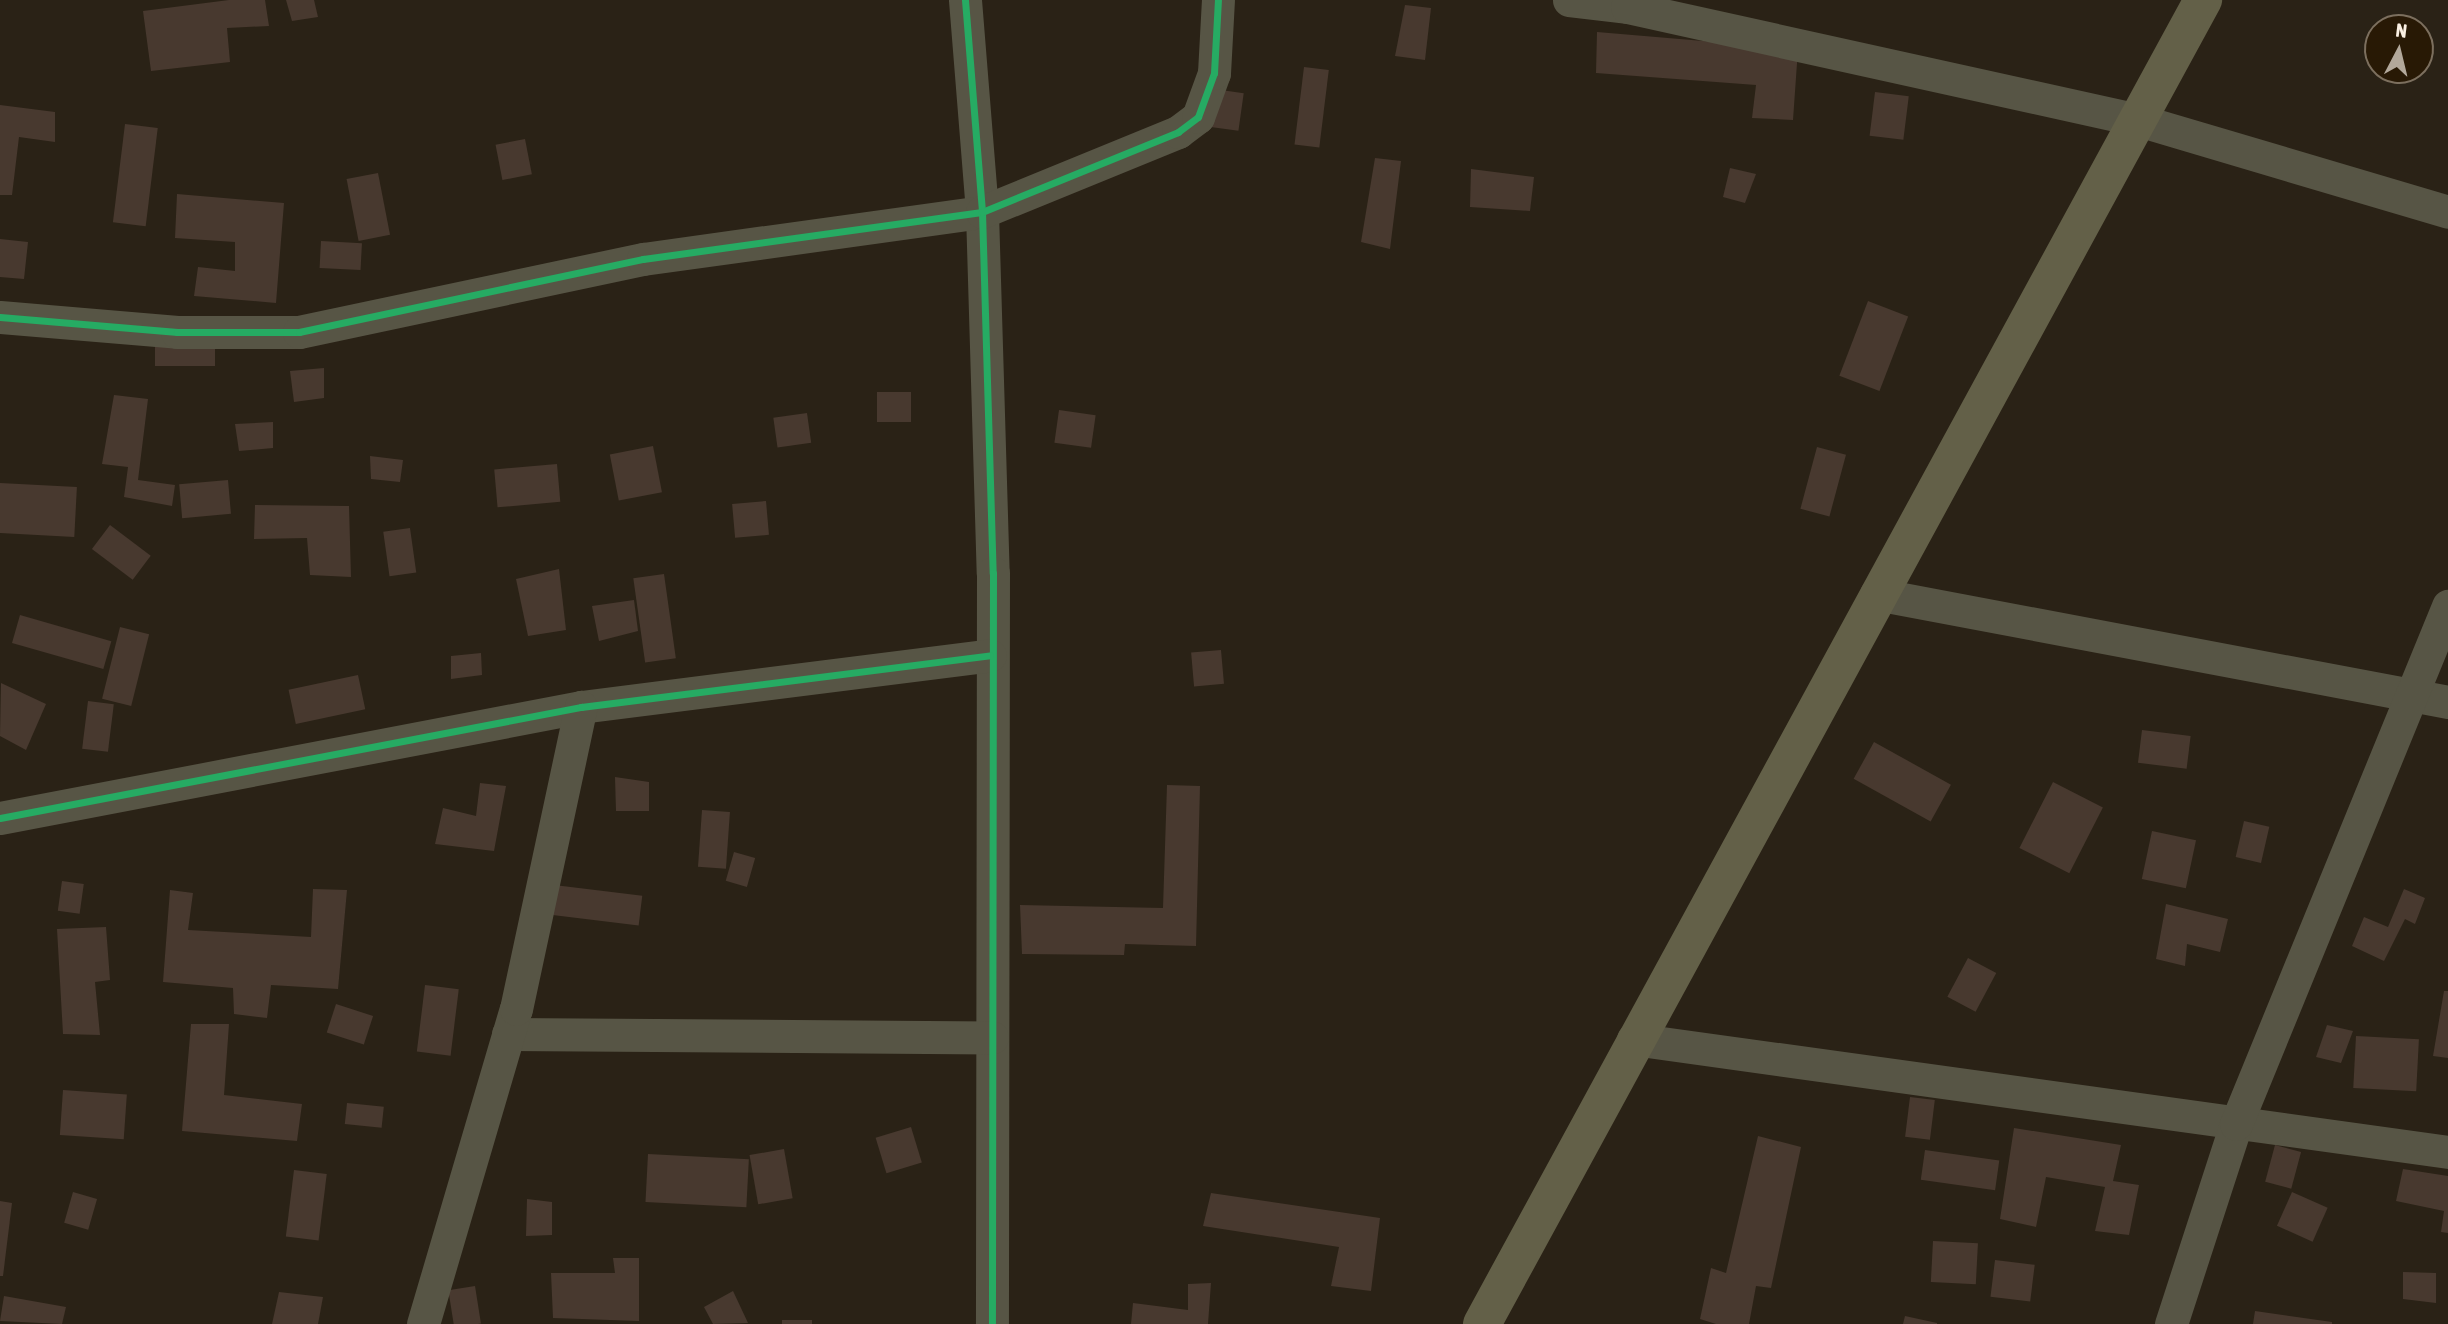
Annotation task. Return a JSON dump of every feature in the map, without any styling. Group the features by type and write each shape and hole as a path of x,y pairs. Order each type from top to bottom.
{"highway":[{"path":"1482,1324 1633,1039 2203,0"}],"street":[{"path":"965,0 982,212 990,655 992,1324"},
{"path":"0,317 177,332 299,332 643,259 982,212 1178,132 1198,117 1214,73 1218,0"},
{"path":"1569,0 1627,7 2138,120 2448,212"},
{"path":"1876,594 2448,702"},
{"path":"2171,1324 2236,1125 2416,697 2448,606"},
{"path":"0,818 581,707 990,655"},
{"path":"423,1324 508,1034 581,707"},
{"path":"508,1034 992,1037"},
{"path":"1633,1039 2236,1125 2448,1152"}],"building":[{"path":"229,0 265,0 269,26 227,28 230,62 151,71 143,11"},
{"path":"286,0 314,0 318,17 292,21"},
{"path":"1405,5 1431,8 1425,60 1395,56"},
{"path":"1597,32 1798,49 1793,120 1752,118 1756,85 1596,73"},
{"path":"1304,67 1329,70 1319,147 1294,144"},
{"path":"1214,89 1244,93 1238,131 1209,127"},
{"path":"1875,92 1909,96 1903,140 1870,136"},
{"path":"0,105 55,112 55,142 19,137 12,195 0,195"},
{"path":"125,124 158,128 146,226 113,222"},
{"path":"525,139 532,174 502,180 496,145"},
{"path":"1375,158 1401,161 1390,249 1361,242"},
{"path":"1730,168 1756,174 1745,203 1723,197"},
{"path":"1471,169 1534,177 1530,211 1470,207"},
{"path":"378,173 390,235 359,241 347,179"},
{"path":"177,194 284,203 276,303 194,296 198,267 235,271 235,242 175,238"},
{"path":"0,239 28,242 24,279 0,277"},
{"path":"321,241 362,243 361,270 320,268"},
{"path":"1868,301 1908,316 1879,391 1839,376"},
{"path":"155,336 215,336 215,366 155,366"},
{"path":"324,368 324,398 294,402 290,371"},
{"path":"877,392 911,392 911,422 877,422"},
{"path":"114,395 148,399 138,480 175,485 172,506 124,497 128,467 102,464"},
{"path":"1059,410 1096,415 1091,448 1054,443"},
{"path":"807,413 811,443 778,447 773,418"},
{"path":"273,422 273,448 239,451 235,424"},
{"path":"653,446 662,492 619,501 610,454"},
{"path":"1817,447 1846,455 1829,517 1800,509"},
{"path":"370,456 403,460 400,482 371,479"},
{"path":"557,464 560,502 498,507 494,469"},
{"path":"228,480 231,514 182,518 179,484"},
{"path":"0,483 77,487 74,537 0,533"},
{"path":"766,501 769,535 735,538 732,504"},
{"path":"255,505 349,506 351,577 310,575 307,538 254,539"},
{"path":"110,525 151,556 133,580 92,549"},
{"path":"410,528 416,573 390,576 383,532"},
{"path":"559,569 566,630 528,636 516,579"},
{"path":"664,574 676,658 645,662 633,578"},
{"path":"634,600 638,631 599,641 592,606"},
{"path":"20,615 111,641 103,669 12,643"},
{"path":"120,627 149,634 131,706 102,699"},
{"path":"1221,650 1224,684 1194,686 1191,653"},
{"path":"481,653 482,675 451,679 451,656"},
{"path":"358,675 365,709 296,724 289,690"},
{"path":"1,683 46,704 26,750 0,736"},
{"path":"88,701 114,704 108,752 82,749"},
{"path":"2142,730 2191,736 2187,769 2138,763"},
{"path":"1874,742 1951,785 1931,821 1854,779"},
{"path":"615,777 649,782 649,811 616,811"},
{"path":"2053,782 2103,807 2069,873 2019,848"},
{"path":"480,783 506,786 494,851 435,844 443,808 476,816"},
{"path":"1167,785 1200,786 1196,946 1125,944 1124,955 1022,954 1020,905 1163,908"},
{"path":"702,810 730,812 726,869 698,867"},
{"path":"2244,821 2269,827 2261,863 2236,857"},
{"path":"2152,831 2196,840 2186,888 2142,879"},
{"path":"734,852 755,858 747,887 726,881"},
{"path":"62,881 84,884 80,914 58,911"},
{"path":"546,884 642,896 639,926 542,914"},
{"path":"313,889 347,890 338,989 271,985 267,1018 234,1014 233,988 163,982 170,890 193,893 188,930 311,937"},
{"path":"2404,889 2425,898 2415,924 2405,919 2384,961 2352,946 2364,917 2388,927"},
{"path":"2166,904 2228,919 2220,952 2187,944 2185,966 2156,959"},
{"path":"106,927 110,980 95,982 100,1035 63,1034 57,929"},
{"path":"1968,958 1996,973 1976,1012 1947,997"},
{"path":"425,985 459,989 451,1056 417,1052"},
{"path":"2444,991 2448,991 2448,1058 2433,1056"},
{"path":"336,1004 373,1016 364,1045 327,1033"},
{"path":"191,1024 229,1024 224,1095 302,1104 297,1141 182,1131"},
{"path":"2327,1025 2353,1031 2341,1063 2316,1057"},
{"path":"2356,1036 2419,1039 2416,1091 2353,1088"},
{"path":"63,1090 127,1094 124,1139 60,1135"},
{"path":"1910,1097 1935,1100 1930,1140 1905,1137"},
{"path":"347,1103 384,1107 382,1128 345,1124"},
{"path":"911,1127 922,1162 886,1173 876,1138"},
{"path":"2014,1128 2121,1145 2113,1181 2139,1185 2129,1235 2095,1231 2105,1187 2046,1177 2036,1227 2000,1219"},
{"path":"1758,1136 1801,1147 1771,1288 1756,1286 1749,1324 1716,1324 1700,1319 1711,1268 1726,1273"},
{"path":"2275,1145 2301,1152 2291,1189 2265,1182"},
{"path":"784,1149 793,1198 758,1204 750,1155"},
{"path":"1925,1150 1999,1160 1995,1190 1921,1180"},
{"path":"648,1154 749,1159 746,1207 645,1202"},
{"path":"2403,1169 2448,1176 2448,1233 2441,1232 2444,1211 2396,1201"},
{"path":"294,1170 327,1174 319,1241 286,1237"},
{"path":"73,1192 97,1199 88,1230 64,1223"},
{"path":"2292,1192 2328,1208 2313,1242 2277,1226"},
{"path":"1211,1193 1380,1218 1371,1291 1331,1286 1339,1247 1203,1226"},
{"path":"527,1199 552,1202 552,1235 526,1236"},
{"path":"0,1201 12,1203 3,1276 0,1276"},
{"path":"1933,1241 1978,1243 1976,1284 1931,1282"},
{"path":"613,1258 639,1258 639,1321 553,1318 551,1273 615,1273"},
{"path":"1995,1260 2035,1265 2030,1302 1990,1297"},
{"path":"2403,1272 2436,1273 2436,1303 2403,1299"},
{"path":"1211,1283 1208,1324 1131,1324 1133,1303 1188,1310 1188,1284"},
{"path":"475,1286 481,1324 454,1324 448,1290"},
{"path":"733,1291 748,1323 713,1324 704,1307"},
{"path":"279,1292 323,1297 318,1324 272,1324"},
{"path":"4,1296 66,1307 62,1324 0,1321"},
{"path":"2255,1311 2332,1322 2332,1324 2253,1324"},
{"path":"1905,1316 1937,1323 1937,1324 1903,1324"},
{"path":"782,1320 812,1320 812,1324 782,1324"}],"cycle path":[{"path":"965,0 982,212 993,573 992,1324"},
{"path":"0,317 177,332 299,332 643,259 982,212 1178,132 1198,117 1214,73 1218,0"},
{"path":"0,818 581,707 990,655"}]}
